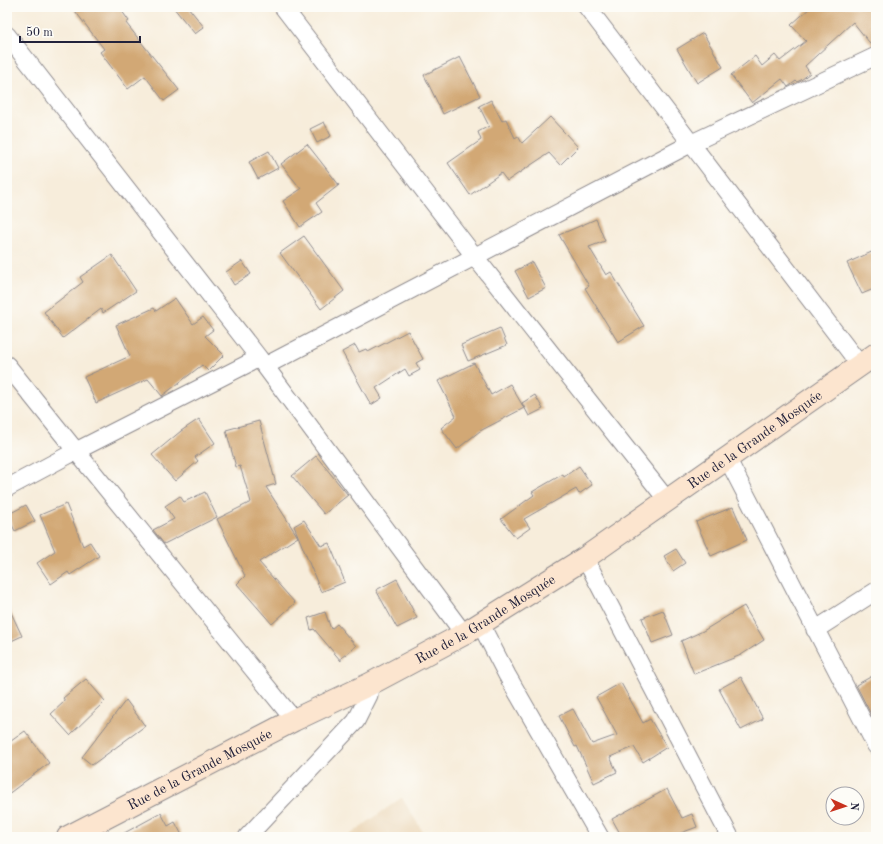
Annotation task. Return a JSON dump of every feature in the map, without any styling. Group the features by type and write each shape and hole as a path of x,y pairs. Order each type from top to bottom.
{"street":[{"path":"283,7 475,257 667,500"},
{"path":"587,7 692,143 868,360"},
{"path":"7,35 507,675 600,837"},
{"path":"7,488 76,451 262,362 475,257 692,143 876,56"},
{"name":"Rue de la Grande Mosquée","path":"76,835 294,720 370,684 472,629 585,558 868,360"},
{"path":"7,365 294,720"},
{"path":"727,458 876,746"},
{"path":"585,558 730,837"},
{"path":"815,630 876,591"},
{"path":"246,837 356,721 369,695 370,684"}],"shaded area":[{"path":"401,798 426,837 347,837"}],"building":[{"path":"72,7 119,7 129,21 126,23 179,90 164,101 145,76 128,89 100,52 104,49"},
{"path":"173,7 188,7 204,27 195,34"},
{"path":"811,7 876,7 876,46 873,47 853,22 805,66 810,73 788,87 782,79 752,103 731,75 755,56 762,66 775,55 780,61 806,41 791,25"},
{"path":"703,33 723,67 697,83 677,49"},
{"path":"460,57 480,96 443,114 424,75"},
{"path":"491,100 502,121 506,119 515,138 518,136 522,143 550,117 578,147 560,165 549,153 507,181 501,173 470,195 448,163 481,140 478,132 489,126 479,106"},
{"path":"324,122 331,136 317,143 310,129"},
{"path":"307,144 339,185 316,203 322,212 300,227 283,201 301,189 281,164"},
{"path":"269,151 278,168 258,179 249,162"},
{"path":"596,219 605,241 589,247 606,275 611,272 644,326 618,342 585,288 589,286 559,235"},
{"path":"304,236 344,291 321,309 280,253"},
{"path":"876,250 876,288 862,294 847,263"},
{"path":"112,255 136,291 103,313 101,309 63,338 44,312 83,282 80,277"},
{"path":"242,261 251,274 234,285 226,272"},
{"path":"532,262 546,288 529,297 515,271"},
{"path":"175,298 193,324 203,317 213,330 205,336 224,355 208,371 202,365 162,396 148,379 96,403 84,377 130,356 116,325 154,308 156,311"},
{"path":"500,328 507,345 468,361 461,345"},
{"path":"408,331 423,359 416,363 420,370 409,376 405,369 376,388 382,398 371,405 342,352 355,345 359,352 366,349 368,352"},
{"path":"474,363 491,395 510,384 524,408 480,431 457,449 441,428 456,416 438,381"},
{"path":"535,395 543,409 529,416 522,403"},
{"path":"199,419 215,443 195,457 198,461 175,481 152,455 181,431"},
{"path":"259,421 276,484 266,487 298,537 259,562 295,603 272,624 237,584 245,576 217,519 251,502 240,466 236,467 226,430"},
{"path":"316,456 348,495 324,514 292,476"},
{"path":"579,466 592,485 579,494 576,489 524,519 530,528 516,538 501,519 534,495 532,492 563,474 564,477"},
{"path":"205,492 217,517 164,544 153,530 174,519 165,506 180,496 184,502"},
{"path":"66,504 83,546 90,542 99,556 70,575 68,572 51,584 37,563 55,551 40,515"},
{"path":"26,505 35,521 15,531 7,515"},
{"path":"733,507 747,540 711,556 696,522"},
{"path":"304,520 321,546 329,543 345,582 321,592 294,526"},
{"path":"676,549 685,563 673,571 664,556"},
{"path":"397,579 417,618 397,628 376,590"},
{"path":"7,604 22,636 7,643"},
{"path":"744,606 764,640 741,655 694,674 681,641 703,631"},
{"path":"663,610 673,635 652,643 642,618"},
{"path":"325,612 331,629 337,624 356,646 341,658 341,661 314,629 311,630 308,618"},
{"path":"876,674 876,724 856,685"},
{"path":"741,677 763,719 741,730 719,689"},
{"path":"86,679 105,701 70,735 51,714 65,701 63,698"},
{"path":"621,683 643,723 650,719 667,747 643,762 634,747 610,757 617,772 594,783 577,746 575,747 559,716 573,709 592,744 617,735 596,697"},
{"path":"126,700 145,726 92,765 82,757"},
{"path":"25,731 49,763 7,795 7,744"},
{"path":"667,789 682,818 692,814 697,827 670,837 622,837 612,819"},
{"path":"161,813 168,826 175,822 183,837 117,837"}]}
